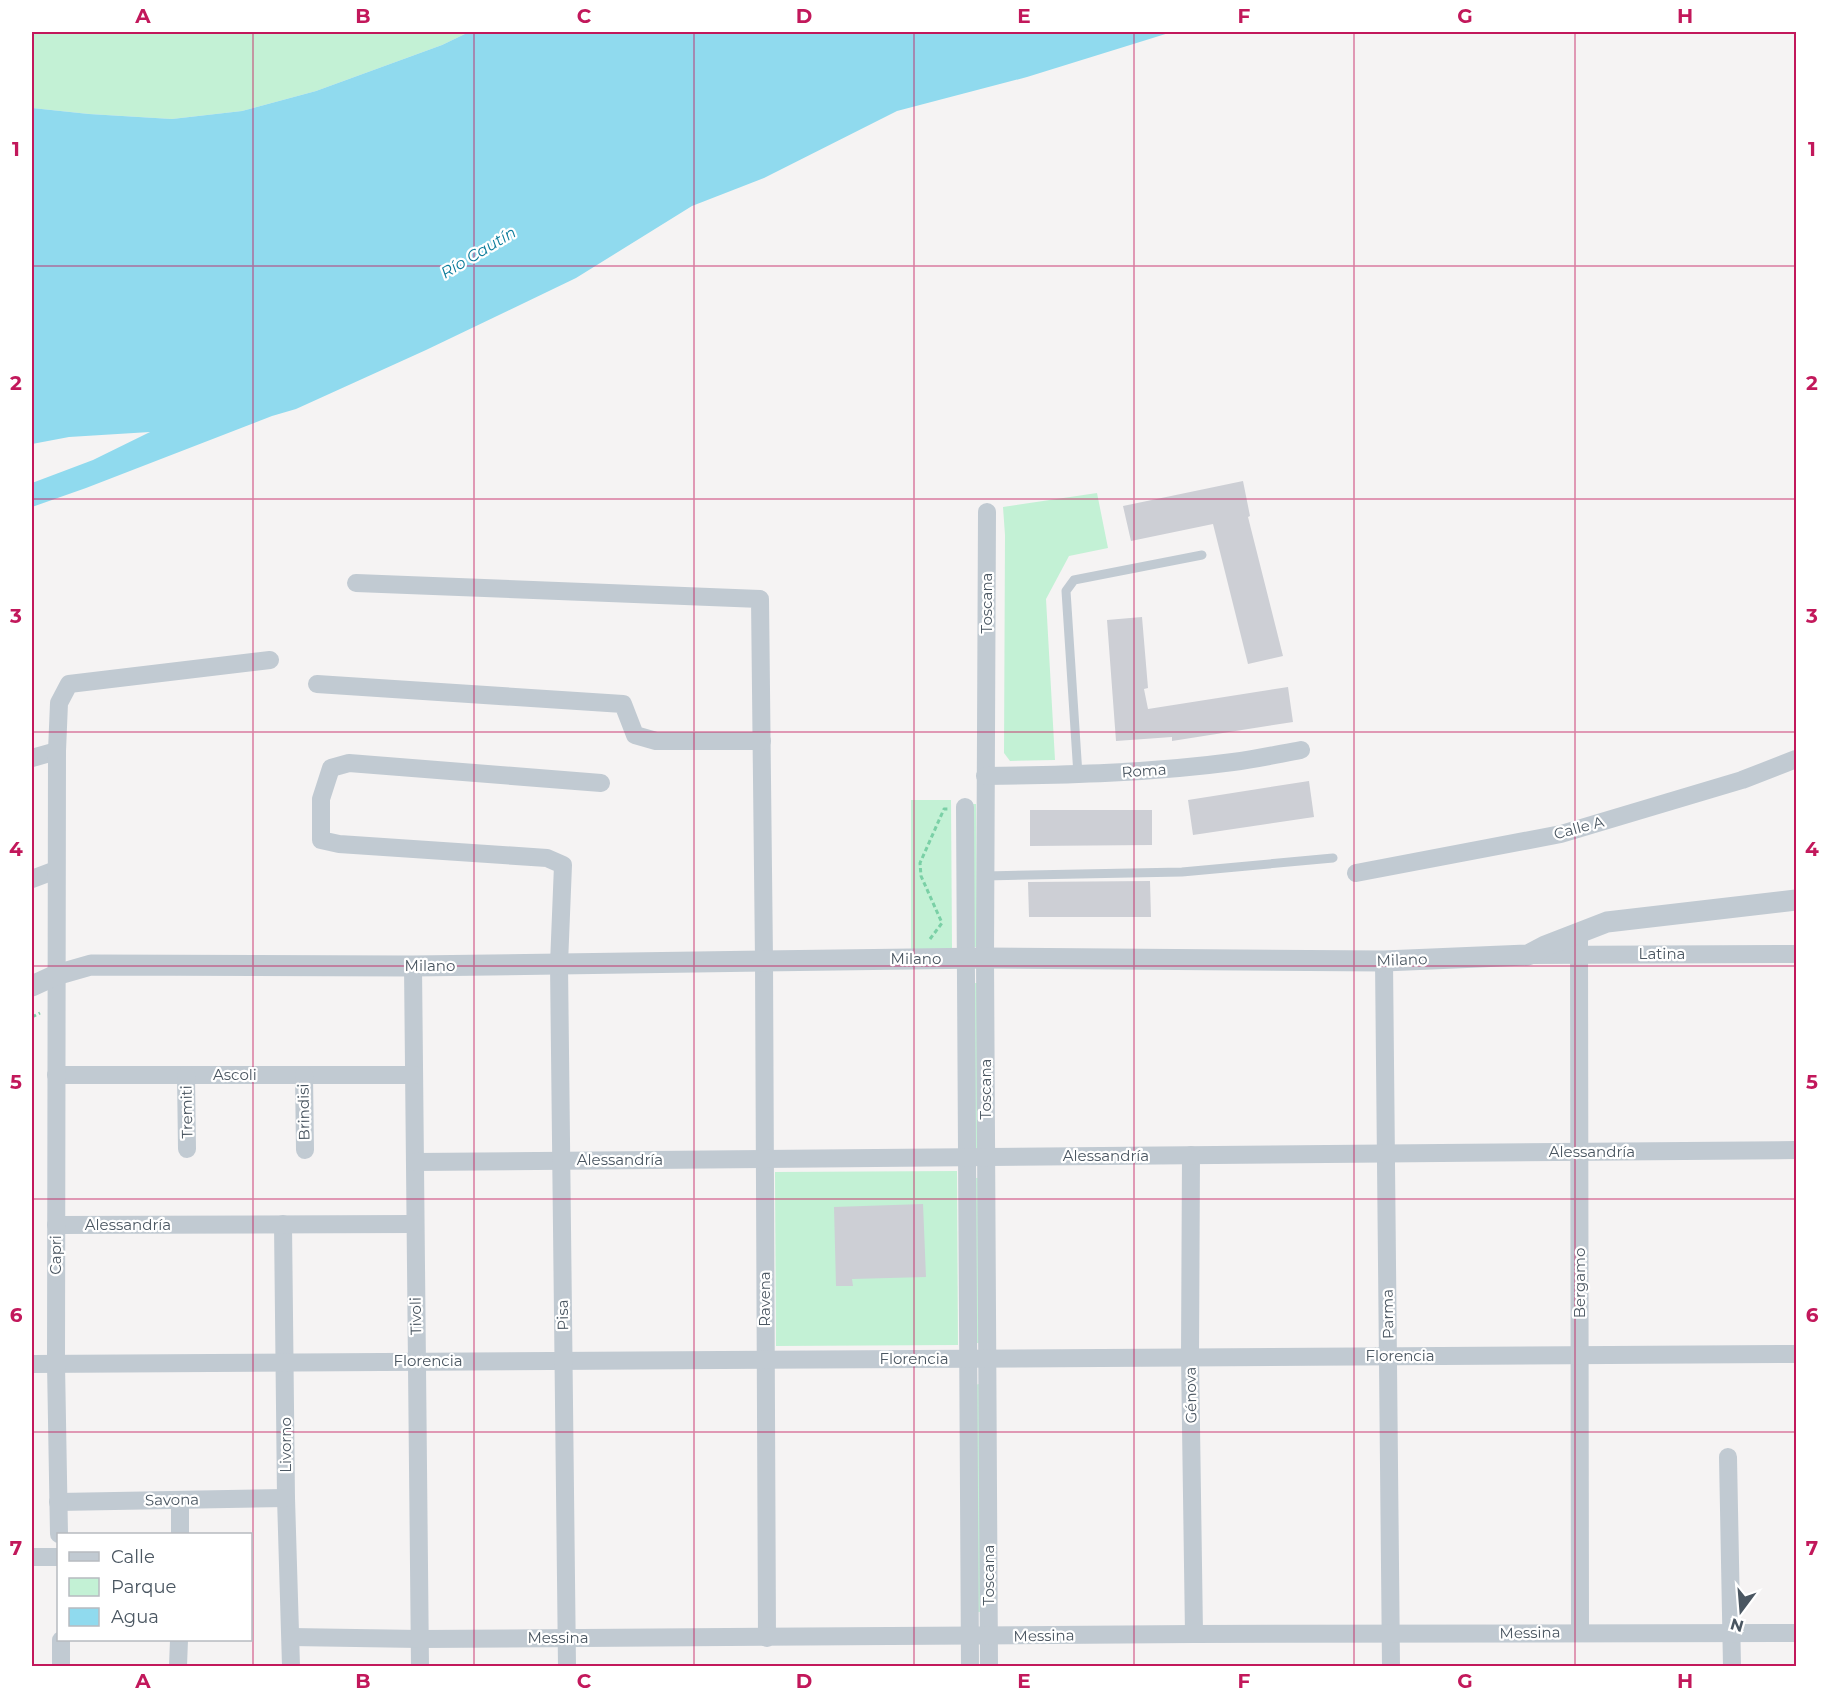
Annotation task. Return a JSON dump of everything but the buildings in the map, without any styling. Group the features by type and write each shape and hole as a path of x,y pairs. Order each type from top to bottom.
{"street":[{"name":"Toscana","path":"970,1666 967,1157 975,958 985,876 987,512"},
{"name":"Ravena","path":"356,583 760,599 767,1638"},
{"name":"Capri","path":"59,1533 56,1364 56,870 59,703 69,684 270,660"},
{"path":"317,684 622,704 635,735 656,741 762,741"},
{"name":"Roma","path":"985,776 1078,775 1169,769 1235,762 1301,750"},
{"path":"32,758 57,751"},
{"name":"Calle A","path":"1356,873 1561,834 1742,780 1797,759"},
{"name":"Pisa","path":"567,1666 559,964 563,865 547,858 339,844 321,840 321,799 331,768 349,763 601,783"},
{"name":"Toscana","path":"958,808 975,958 986,1157 989,1666"},
{"path":"32,879 56,870"},
{"name":"Milano","path":"32,986 56,975 91,965 413,966 975,958 1384,961 1528,955 1579,943 1607,922 1797,900"},
{"name":"Latina","path":"1579,943 1797,954"},
{"name":"Bergamo","path":"1579,943 1581,1633"},
{"name":"Parma","path":"1384,961 1391,1666"},
{"name":"Tivoli","path":"413,966 420,1666"},
{"name":"Ascoli","path":"56,1075 414,1075"},
{"name":"Tremiti","path":"186,1075 188,1149"},
{"name":"Brindisi","path":"304,1075 305,1150"},
{"name":"Alessandría","path":"415,1162 1797,1150"},
{"name":"Génova","path":"1191,1155 1190,1357 1194,1634"},
{"name":"Livorno","path":"283,1224 286,1498 291,1666"},
{"name":"Alessandría","path":"56,1225 416,1224"},
{"name":"Florencia","path":"32,1364 1797,1354"},
{"path":"1728,1457 1732,1666"},
{"name":"Savona","path":"58,1502 286,1498"},
{"path":"180,1500 180,1533"},
{"path":"32,1557 57,1557"},
{"name":"Messina","path":"291,1637 420,1640 1194,1634 1797,1633"},
{"path":"61,1641 61,1666"},
{"path":"178,1666 179,1641"}],"lane":[{"path":"1078,775 1066,591 1074,580 1202,555"},
{"path":"985,876 1182,872 1333,858"}],"path":[{"path":"931,959 930,939 942,923 921,876 920,863 944,809 958,808"}],"green space":[{"path":"32,32 469,32 442,45 316,91 242,111 172,119 32,108"},
{"path":"1097,493 1108,548 1069,556 1046,599 1055,760 1010,761 1004,753 1005,535 1003,507"},
{"path":"911,800 951,800 952,948 947,953 911,953"},
{"path":"972,804 976,804 977,947 972,947"},
{"path":"974,983 978,983 979,1149 975,1149"},
{"path":"957,1171 958,1345 776,1346 775,1172"},
{"path":"975,1178 979,1178 980,1343 976,1343"},
{"path":"979,1384 981,1612 976,1612 975,1385"}],"water":[{"name":"Río Cautín","path":"469,32 1172,32 1027,77 897,111 764,178 692,206 576,278 426,350 296,409 32,507 32,483 93,460 150,432 69,437 32,444 32,108 172,119 242,111 316,91 442,45"}]}
